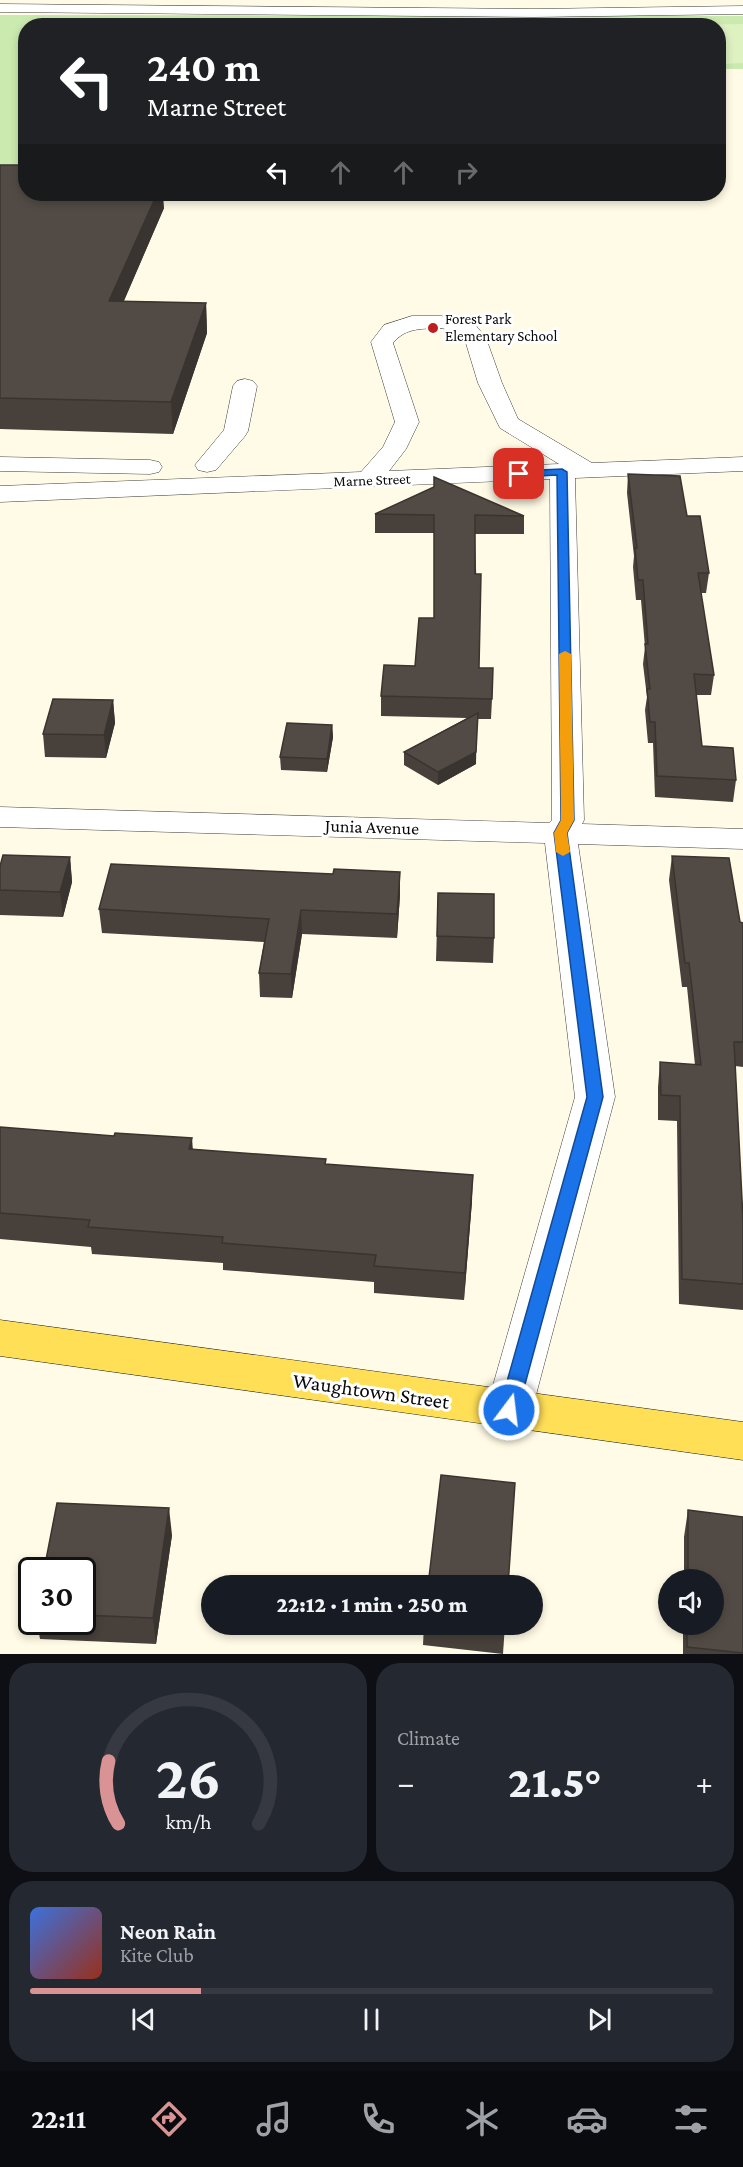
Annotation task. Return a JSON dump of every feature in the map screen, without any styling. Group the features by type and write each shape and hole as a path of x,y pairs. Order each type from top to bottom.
{"main road":[{"name":"Waughtown Street","path":"0,1338 743,1441"}],"street":[{"path":"0,8 212,5 534,13 743,10"},
{"path":"368,480 394,449 407,423 382,342 392,330 421,322 441,322 465,327 475,339 490,383 508,423 575,472 568,820 560,833 595,1097 509,1410"},
{"path":"207,465 236,431 245,386"},
{"path":"0,464 138,468 207,465 221,470 227,485"},
{"name":"Marne Street","path":"0,494 743,464"},
{"name":"Junia Avenue","path":"0,817 743,840"}],"green space":[{"path":"0,15 743,16 743,69 726,69 726,18 18,18 18,191 0,191"},
{"path":"726,24 743,24 743,63 726,64"}],"building":[{"path":"0,165 18,165 18,201 154,201 109,301 206,303 171,402 0,398"},
{"path":"628,474 680,476 687,516 700,516 709,573 698,573 714,675 694,674 702,746 733,748 736,780 657,776 655,722 650,722 647,689 650,689 645,644 648,644 643,580 638,580 635,548 637,548"},
{"path":"434,477 524,516 475,515 475,574 481,574 479,668 493,668 492,699 381,696 384,665 415,666 419,618 434,618 434,515 375,514 434,487"},
{"path":"53,699 113,700 104,735 43,734"},
{"path":"478,713 476,752 438,772 404,752"},
{"path":"287,723 332,725 327,759 280,757"},
{"path":"3,855 70,857 60,892 0,890 0,866"},
{"path":"672,856 729,858 740,922 743,923 743,1042 734,1042 743,1219 743,1284 682,1279 680,1096 661,1095 660,1062 701,1065 689,963 685,963"},
{"path":"111,864 333,874 334,869 400,872 397,914 301,910 291,974 259,973 269,919 99,909"},
{"path":"438,893 494,894 494,938 437,936"},
{"path":"0,1127 114,1136 115,1133 192,1138 189,1149 326,1159 325,1164 473,1175 465,1273 374,1266 376,1255 222,1243 223,1237 88,1227 90,1220 0,1213"},
{"path":"441,1475 515,1483 509,1575 429,1575"},
{"path":"57,1503 169,1508 153,1618 96,1616 96,1557 47,1557"},
{"path":"688,1510 743,1517 743,1653 687,1647 687,1635 724,1635 724,1569 688,1569"}],"slow traffic":[{"path":"563,852 560,833 568,820 565,654"}],"place":[{"name":"Forest Park Elementary School","path":"433,328"}],"route":[{"path":"509,1410 595,1097 560,833 568,820 562,472 519,474"}]}
